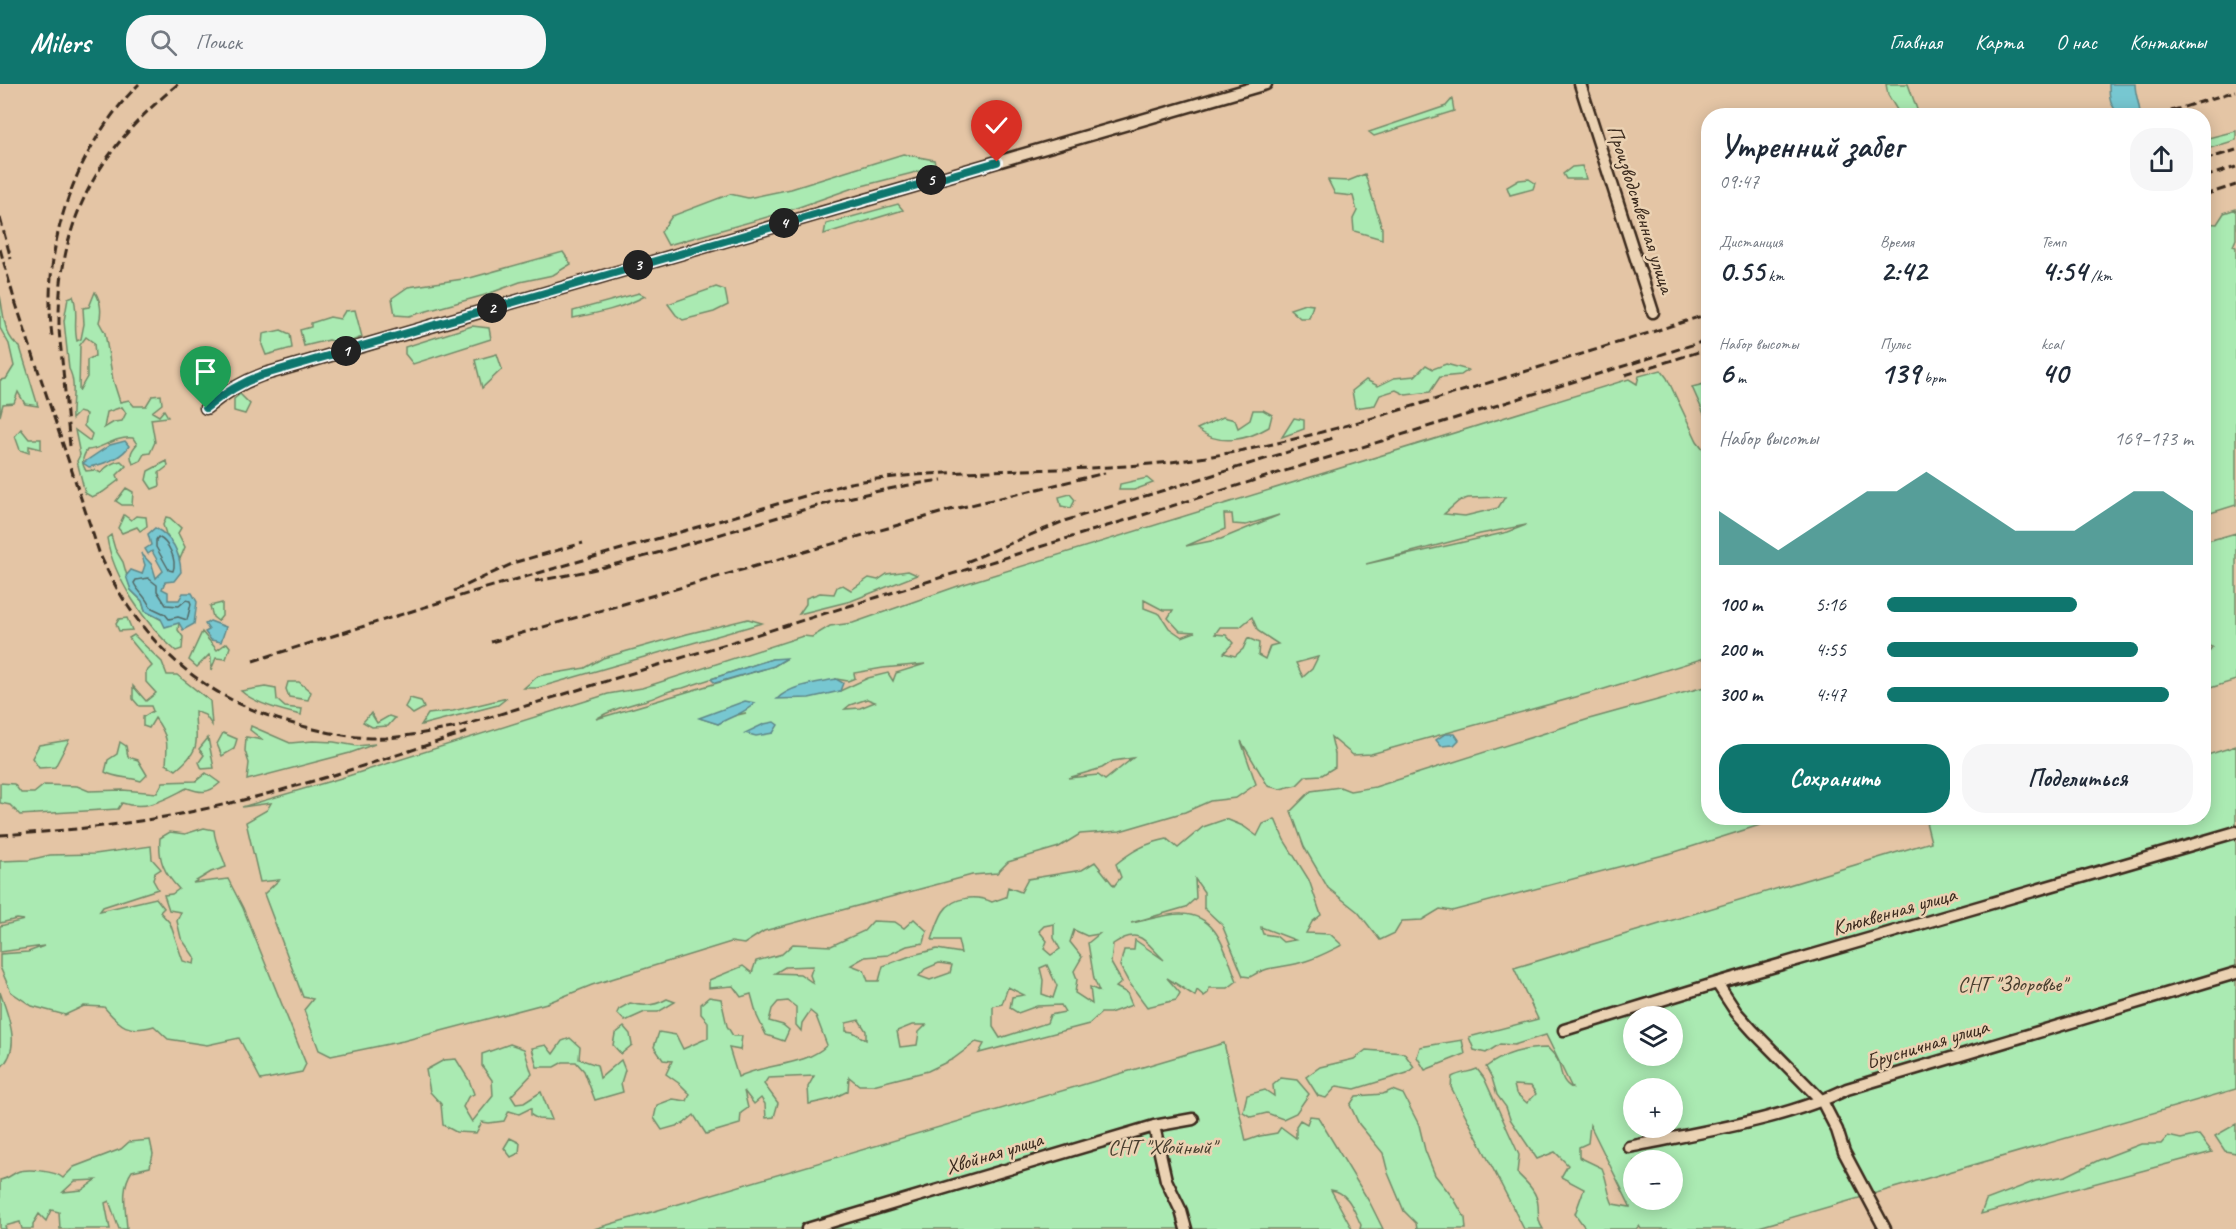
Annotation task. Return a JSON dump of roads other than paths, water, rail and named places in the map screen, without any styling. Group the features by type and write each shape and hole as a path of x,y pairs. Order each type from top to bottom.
{"street":[{"path":"206,408 225,392 244,381 262,375 1266,84"},
{"name":"Производственная улица","path":"1580,84 1653,312"},
{"name":"Клюквенная улица","path":"1564,1030 1717,983 2236,832"},
{"name":"Брусничная улица","path":"1629,1147 1766,1117 1822,1101 1847,1089 2236,973"},
{"path":"1717,983 1736,1012 1822,1101 1837,1130 1844,1152 1885,1229"},
{"name":"Хвойная улица","path":"807,1229 1154,1126 1193,1119"},
{"path":"1154,1126 1166,1180 1181,1211 1186,1229"}],"water":[{"path":"2109,84 2135,84 2139,108 2114,108 2109,93"},
{"path":"125,441 129,446 117,458 89,467 83,463 110,445"},
{"path":"155,528 171,541 180,565 181,572 174,581 165,582 162,589 168,592 168,600 179,600 183,593 192,593 197,602 194,624 183,630 179,623 165,627 161,619 145,611 142,601 131,590 126,576 131,570 142,574 145,565 141,553 152,565 156,578 163,571 152,551 148,554 145,549 151,545 148,534"},
{"path":"210,621 226,627 221,642 211,640 205,632 209,630 205,624"},
{"path":"787,658 774,666 715,683 711,679 772,659"},
{"path":"836,679 843,683 840,691 809,698 777,699 797,688"},
{"path":"745,701 755,703 718,724 699,718"},
{"path":"774,722 778,725 773,733 756,736 745,733 764,724"},
{"path":"1445,734 1455,734 1459,740 1454,745 1441,746 1436,740"}],"railway":[{"path":"52,336 50,302 52,268 67,200 80,168 97,138 116,110 139,84"},
{"path":"70,446 59,324 66,251 75,219 105,161 126,134 178,84"},
{"path":"2181,108 2236,91"},
{"path":"2211,158 2236,150"},
{"path":"2211,175 2236,167"},
{"path":"2211,193 2236,185"},
{"path":"0,218 11,259"},
{"path":"0,249 13,295 99,552 115,585 134,615 156,642 180,665 208,686 238,703 271,717 306,727 366,738 395,737 458,727 1701,342"},
{"path":"253,661 476,591 850,483 940,473 1122,466 1167,462 1245,450 1377,417 1701,316"},
{"path":"1625,375 1701,351"},
{"path":"966,562 1064,521 1333,438"},
{"path":"491,642 954,509 1105,473"},
{"path":"535,581 637,558 839,500 942,480"},
{"path":"454,591 516,562 583,543"},
{"path":"0,835 120,824 167,817 260,796 467,732"}],"park label":[{"name":"СНТ \"Здоровье\"","path":"2012,984"},
{"name":"СНТ \"Хвойный\"","path":"1162,1147"}]}
